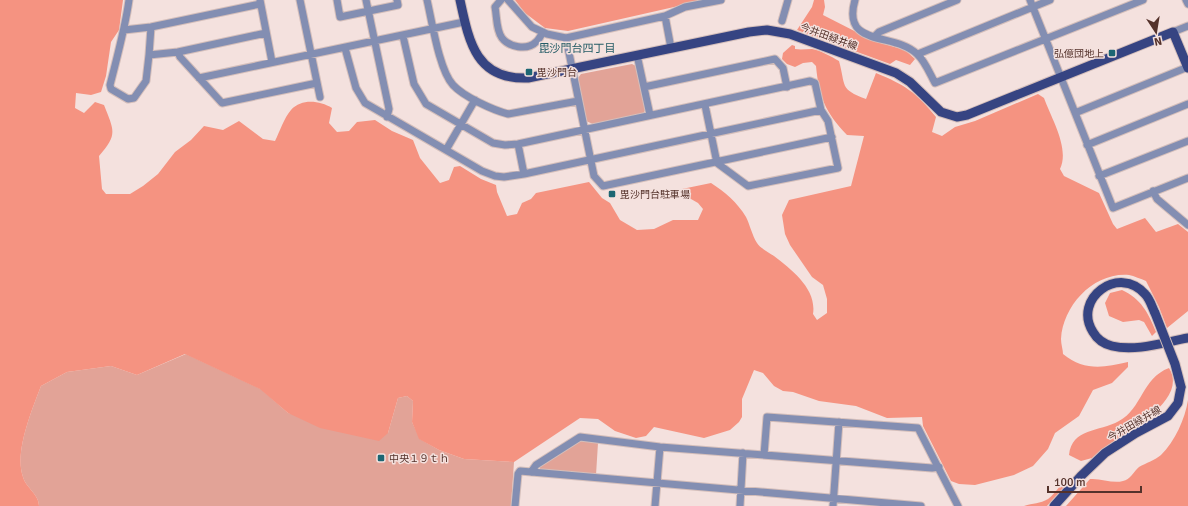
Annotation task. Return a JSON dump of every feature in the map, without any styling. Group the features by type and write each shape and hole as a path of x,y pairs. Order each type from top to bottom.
{"main road":[{"name":"今井田緑井線","path":"460,0 468,39 474,52 482,62 500,74 516,79 528,78 755,31 767,30 790,34 896,73 910,82 941,112 957,117 967,115 1173,32"},
{"path":"1173,32 1188,67"},
{"name":"今井田緑井線","path":"1054,506 1081,476 1105,453 1136,433 1168,416 1178,403 1181,387 1175,364 1155,313 1145,294 1137,287 1121,282 1105,286 1098,290 1089,304 1089,323 1097,338 1105,344 1126,348 1143,346 1188,338"}],"street":[{"path":"130,0 110,85 111,89 128,99 134,98 146,81 150,27"},
{"path":"300,0 320,97"},
{"path":"337,0 340,17 398,5 397,0"},
{"path":"366,0 389,109 387,117"},
{"path":"427,0 433,29 446,74 454,86 475,100 499,112 508,114 578,101"},
{"path":"501,0 495,7 498,30 502,38 510,44 520,47 531,46 536,43 543,32"},
{"path":"508,0 532,27 543,32 566,38 665,16 685,7 721,0"},
{"path":"782,21 788,0"},
{"path":"874,37 879,32 957,0"},
{"path":"918,54 1031,3 1050,0"},
{"path":"857,1 852,8 853,22 862,32 908,48 918,54 935,83 1143,0"},
{"path":"1186,0 1188,4"},
{"path":"124,30 150,27 260,2 272,62"},
{"path":"1031,3 1113,208 1188,178"},
{"path":"665,16 671,48"},
{"path":"199,78 272,62 311,56 464,22"},
{"path":"1173,32 1188,26"},
{"path":"149,55 178,52 266,34"},
{"path":"403,36 414,84 426,104 493,142 505,145 518,144 810,82 815,83 821,110 828,121 838,168 748,186 718,163 705,105"},
{"path":"566,38 594,176 603,186 718,163 832,137"},
{"path":"345,48 356,88 360,97 365,103 482,171 495,176 524,174 821,110"},
{"path":"178,52 180,57 222,103 317,83"},
{"path":"637,55 650,115"},
{"path":"644,87 775,59 783,68 787,87"},
{"path":"1075,113 1188,67"},
{"path":"446,150 475,100"},
{"path":"1087,146 1188,104"},
{"path":"1099,176 1188,141"},
{"path":"518,144 524,174"},
{"path":"1153,192 1157,199 1185,218 1188,225"},
{"path":"764,455 767,417 918,428 958,506"},
{"path":"833,506 839,422"},
{"path":"531,472 536,464 580,436 660,447 939,468"},
{"path":"655,506 660,447"},
{"path":"740,506 743,454"},
{"path":"516,506 518,474 520,471 921,506"}],"shaded area":[{"path":"0,0 123,0 119,30 111,42 106,76 101,92 91,95 76,93 75,108 84,113 95,102 104,105 112,127 112,137 99,156 102,189 106,194 130,194 143,186 158,174 175,152 191,140 204,126 223,130 239,121 263,139 275,141 284,121 295,106 306,102 317,102 332,108 329,123 337,132 349,131 357,122 375,120 392,131 413,140 420,158 440,183 449,180 454,167 460,166 481,179 496,185 497,192 507,216 517,214 522,203 531,199 536,193 589,182 602,198 610,203 620,220 637,230 654,229 673,220 698,220 703,209 698,203 684,195 682,189 711,183 726,194 739,207 746,217 758,245 788,267 802,281 811,296 813,314 817,320 827,313 827,299 823,285 812,277 790,245 785,234 782,215 789,200 851,186 864,136 847,135 833,119 824,104 821,95 816,66 812,62 803,63 795,67 787,64 782,59 783,53 792,45 795,46 795,49 812,49 822,52 839,61 847,89 857,96 866,99 876,73 895,81 916,95 929,108 936,117 932,132 942,136 955,127 975,121 1038,94 1044,98 1058,133 1063,152 1060,169 1064,176 1099,193 1113,224 1117,229 1145,218 1156,232 1178,224 1188,232 1188,311 1167,328 1159,307 1146,281 1129,275 1116,275 1104,279 1083,293 1074,303 1063,326 1061,339 1063,354 1086,366 1102,367 1128,362 1128,367 1112,383 1093,390 1079,416 1055,433 1048,449 1033,466 1014,475 975,485 959,484 951,481 923,426 922,417 887,418 856,406 819,401 793,392 783,391 774,386 763,373 754,370 742,399 742,417 730,430 704,438 654,427 646,436 636,438 615,431 598,419 580,418 514,462 464,459 439,450 419,439 412,422 413,401 407,396 398,398 388,433 379,441 320,428 288,413 260,389 185,354 137,375 111,366 67,372 41,386 25,431 21,456 23,477 35,494 39,506 0,506"},
{"path":"515,0 705,0 568,31 545,28 525,13"},
{"path":"814,0 824,0 825,7 823,15 874,41 905,50 915,59 910,65 896,60 890,64 797,30 812,7"},
{"path":"632,64 636,66 645,110 643,115 595,125 586,121 578,78 581,74"},
{"path":"1122,290 1139,302 1147,312 1156,332 1152,336 1144,322 1139,320 1123,322 1109,316 1105,303 1110,293"},
{"path":"186,354 261,389 288,413 388,433 398,398 407,396 413,401 412,422 420,439 439,450 464,459 514,462 511,506 39,506 35,494 23,477 21,456 25,431 41,386 67,372 111,366 137,375"},
{"path":"1169,368 1173,379 1171,390 1165,401 1156,411 1092,458 1081,461 1069,455 1071,446 1081,435 1111,425 1127,416 1153,379"},
{"path":"1188,400 1188,506 1066,506 1090,479 1115,482 1125,480 1130,477 1139,467 1161,455 1171,443 1179,429"},
{"path":"580,440 598,443 596,475 540,470 540,466"},
{"path":"1067,481 1068,483 1047,506 1024,506 1045,501"}],"place":[{"name":"弘億団地上","path":"1112,53"},
{"name":"毘沙門台","path":"529,72"},
{"name":"毘沙門台駐車場","path":"612,194"},
{"name":"中央１９ｔｈ","path":"381,458"}],"district":[{"name":"毘沙門台四丁目","path":"577,48"}]}
